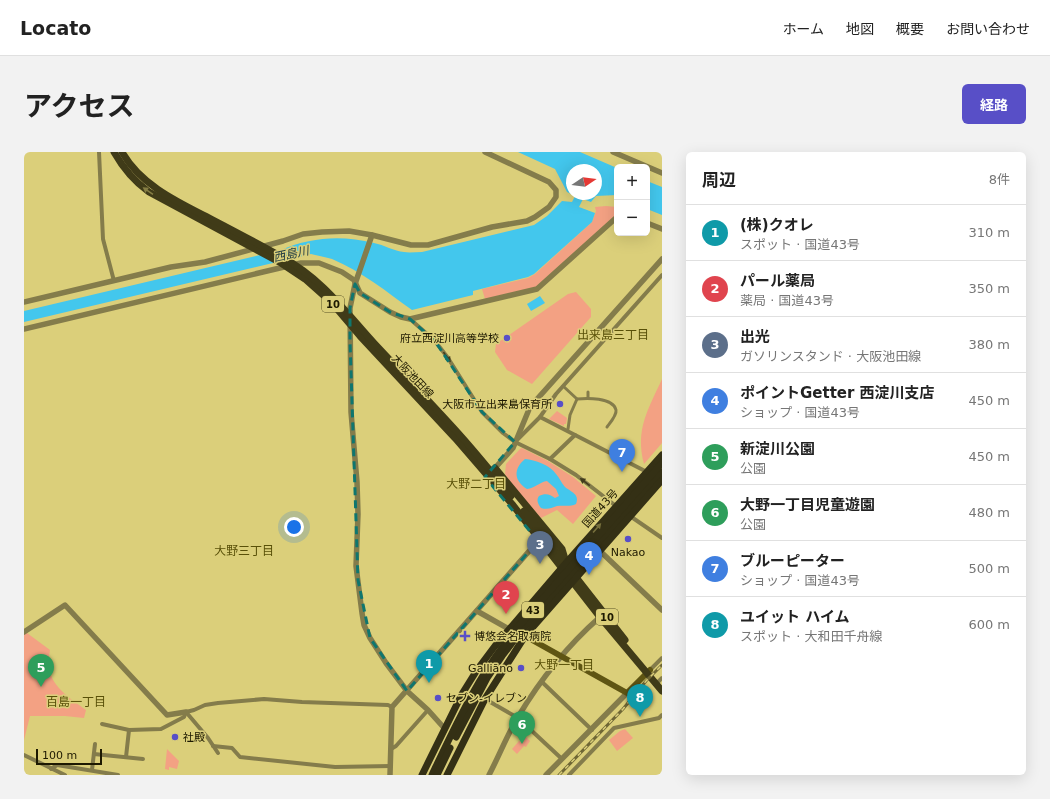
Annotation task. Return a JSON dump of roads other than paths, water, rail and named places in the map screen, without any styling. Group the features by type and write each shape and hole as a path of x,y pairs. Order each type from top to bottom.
{"highway":[{"name":"国道43号","path":"422,775 469,682 495,646 564,565 662,455"},
{"name":"国道43号","path":"432,775 483,675 501,648 523,621 662,464"},
{"name":"国道43号","path":"437,775 487,678 502,656 522,631 662,472"},
{"name":"43","path":"447,775 485,700 525,636 662,480"},
{"path":"442,775 475,709 499,668 512,650 525,636"},
{"path":"428,775 463,702 495,646"}],"main road":[{"name":"大阪池田線","path":"114,152 122,166 132,178 149,192 281,263 305,279 332,302 360,336 514,503 555,558 564,565"},
{"name":"大阪池田線","path":"122,152 136,171 147,182 180,203 284,258 309,274 336,299 364,332 459,434 564,565 600,617 649,671 661,681"},
{"path":"555,558 538,541 485,477 495,468 562,549 564,565"},
{"name":"大阪池田線","path":"574,581 649,671 662,691"},
{"path":"525,636 627,693 649,671"}],"street":[{"path":"99,152 103,239 114,281"},
{"path":"24,302 171,267 205,262 283,242 303,234 349,232 411,245 428,245 492,227 527,221 549,207 556,197 556,190 549,182 485,152"},
{"path":"613,152 662,173"},
{"path":"628,158 629,152"},
{"path":"24,329 301,263 319,263 332,267 354,280 360,293 390,312 410,319 538,289 614,220"},
{"path":"650,224 662,229"},
{"path":"371,237 355,284 350,308 352,412 358,514 356,566 363,619 370,638 407,691 428,710 445,729"},
{"path":"495,468 513,448 530,407 662,259"},
{"path":"516,442 540,417 563,386 662,275"},
{"path":"410,319 435,341 448,358 482,412 503,433 516,442 550,459 576,476 616,506"},
{"path":"563,386 577,399 588,398 606,401 616,410 607,427"},
{"path":"588,392 588,398"},
{"path":"568,429 570,415 577,399"},
{"path":"540,417 648,472 662,477"},
{"path":"550,459 575,435"},
{"path":"630,516 662,538"},
{"path":"390,775 392,707 538,541"},
{"path":"600,551 661,605"},
{"path":"24,632 65,605 167,715 186,712 212,704 264,698 302,702 388,705 392,707"},
{"path":"477,611 509,629"},
{"path":"489,775 518,718 542,682 561,656 600,617"},
{"path":"649,671 662,658"},
{"path":"542,682 592,730"},
{"path":"546,775 627,693"},
{"path":"485,700 518,718 562,759"},
{"path":"391,749 396,746 428,710"},
{"path":"102,724 129,730 161,729 184,717 186,712"},
{"path":"186,712 218,753"},
{"path":"569,775 614,728 659,718 662,715"},
{"path":"126,757 129,730"},
{"path":"92,770 95,744"},
{"path":"213,746 232,748 240,757 335,767 391,766"},
{"path":"94,754 143,760"},
{"path":"24,755 65,775"},
{"path":"51,768 57,765 118,775"}],"water":[{"path":"518,152 580,152 614,167 614,195 602,196 602,164 566,164 566,190 555,169"},
{"path":"650,182 662,187 662,215 650,210"},
{"name":"西島川","path":"573,200 582,200 579,207 595,213 592,222 534,274 528,277 473,291 473,295 412,310 374,282 343,264 332,259 311,254 24,322 24,311 281,250 304,242 338,238 362,240 400,251 422,252 534,225 547,216 562,201 572,202"},
{"path":"540,296 545,303 531,311 527,304"},
{"path":"525,459 533,460 550,468 562,484 576,496 576,504 569,506 557,506 548,509 541,508 538,502 539,496 547,494 555,498 559,496 556,489 547,481 527,489 523,486 517,479 517,471 518,467"}],"railway":[{"path":"559,775 623,709 646,681 662,665"}],"place":[{"name":"府立西淀川高等学校","path":"507,338"},
{"name":"大阪市立出来島保育所","path":"560,404"},
{"name":"ブルーピーター","path":"622,472"},
{"name":"Nakao","path":"628,539"},
{"name":"出光","path":"540,564"},
{"name":"ポイントGetter 西淀川支店","path":"589,575"},
{"name":"パール薬局","path":"506,614"},
{"name":"博悠会名取病院","path":"465,636"},
{"name":"Galliāno","path":"521,668"},
{"name":"(株)クオレ","path":"429,683"},
{"name":"新淀川公園","path":"41,687"},
{"name":"セブン-イレブン","path":"438,698"},
{"name":"ユイット ハイム","path":"640,717"},
{"name":"社殿","path":"175,737"},
{"name":"大野一丁目児童遊園","path":"522,744"}],"district":[{"name":"出来島三丁目","path":"613,335"},
{"name":"大野二丁目","path":"476,484"},
{"name":"大野三丁目","path":"244,551"},
{"name":"大野一丁目","path":"564,665"},
{"name":"百島一丁目","path":"76,702"}]}
